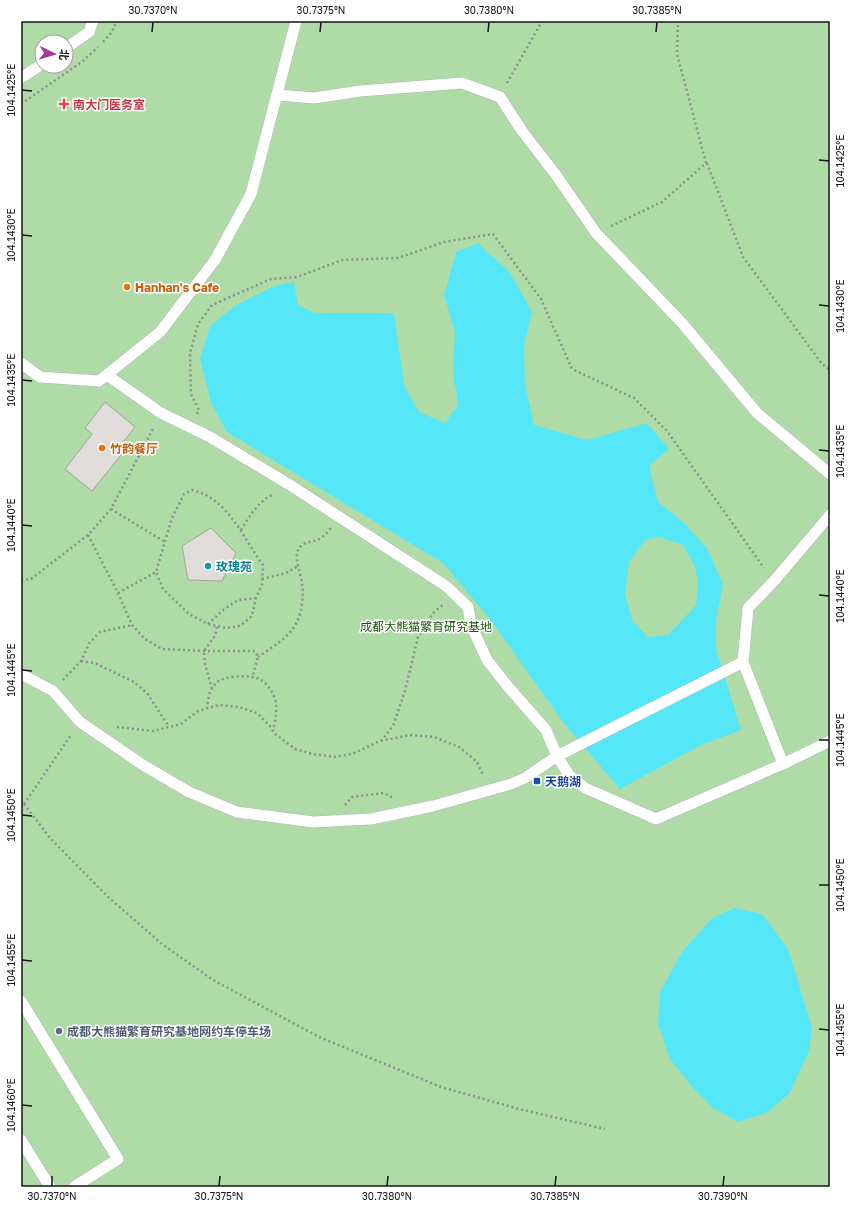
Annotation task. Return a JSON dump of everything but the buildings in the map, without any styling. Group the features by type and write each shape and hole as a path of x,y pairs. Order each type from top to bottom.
{"lane":[{"path":"74,42 89,32 93,21"},
{"path":"21,362 40,377 99,382 160,332 215,260 251,194 278,95 296,21"},
{"path":"21,78 34,69"},
{"path":"278,95 314,98 360,91 462,83 500,97 522,131 556,175 596,233 682,323 757,413 830,474"},
{"path":"107,375 161,413 210,437 290,485 446,586 468,607 471,625 488,660 510,689 546,730 557,756 569,775 585,788 656,819 783,764 830,741"},
{"path":"783,764 743,662 748,608 774,581 830,515"},
{"path":"21,674 53,691 80,722 143,765 196,795 237,812 313,822 370,819 433,806 511,784 524,778 568,750 743,662"},
{"path":"21,1001 118,1159 74,1187"},
{"path":"21,1140 50,1187"}],"path":[{"path":"21,104 83,62 111,33 117,21"},
{"path":"500,97 542,21"},
{"path":"678,21 677,54 706,163 743,257 822,364 830,370"},
{"path":"596,233 662,202 706,163"},
{"path":"190,427 199,410 191,394 190,354 198,324 212,305 270,278 298,277 342,260 398,258 444,242 493,234 541,299 572,369 634,398 667,431 774,581"},
{"path":"21,580 32,579 88,535 111,509 161,413"},
{"path":"241,530 255,509 265,498 290,485"},
{"path":"192,490 202,492 224,508 241,530 252,550 263,565 262,584 256,598 252,616 240,626 226,628 208,624 189,614 164,589 156,572 165,542 172,518 184,494 192,490"},
{"path":"111,509 165,542"},
{"path":"252,678 258,657 284,639 297,623 302,602 302,582 296,555 299,547 305,543 318,540 326,534 340,517"},
{"path":"88,535 118,593 132,625 145,639 162,649 255,651 258,657"},
{"path":"262,579 286,573 298,566"},
{"path":"118,593 156,572"},
{"path":"380,741 394,726 405,691 418,637 434,612 455,594"},
{"path":"208,624 223,610 238,600 256,598"},
{"path":"53,691 81,661 90,642 100,632 132,625"},
{"path":"212,689 204,664 204,651 215,636 217,626"},
{"path":"81,661 95,663 134,682 147,693 169,726"},
{"path":"207,709 208,695 217,683 230,676 261,679 271,689 276,702 276,718 273,731"},
{"path":"116,727 153,731 181,724 198,711 219,705 239,707 257,713 273,731 295,749 312,754 334,758 352,754 380,741 410,735 434,738 459,747 477,762 483,775"},
{"path":"24,804 80,722"},
{"path":"21,800 50,838 107,896 162,944 213,980 319,1037 441,1088 519,1109 605,1129"}],"green space":[{"name":"成都大熊猫繁育研究基地","path":"21,21 830,21 830,1187 21,1187"}],"water":[{"name":"天鹅湖","path":"478,243 511,274 532,312 524,345 525,384 534,425 587,440 647,423 669,449 649,466 658,502 684,523 707,548 723,584 716,620 716,648 741,730 701,745 620,789 566,726 489,618 443,563 227,432 211,403 200,359 210,326 236,305 274,286 294,282 298,305 315,313 394,313 404,385 419,412 445,423 458,405 453,372 455,332 444,295 456,252","holes":["659,537 683,545 695,567 698,583 696,605 668,635 648,637 632,620 625,594 629,562 645,540"]},
{"path":"734,908 762,914 788,949 812,1027 809,1051 789,1094 766,1113 738,1122 713,1108 692,1087 670,1059 658,1024 660,992 682,952 711,919"}],"place":[{"name":"南大门医务室","path":"64,104"},
{"name":"Hanhan's Cafe","path":"127,287"},
{"name":"竹韵餐厅","path":"102,448"},
{"name":"玫瑰苑","path":"208,566"},
{"name":"天鹅湖","path":"537,781"},
{"name":"成都大熊猫繁育研究基地网约车停车场","path":"59,1031"}]}
